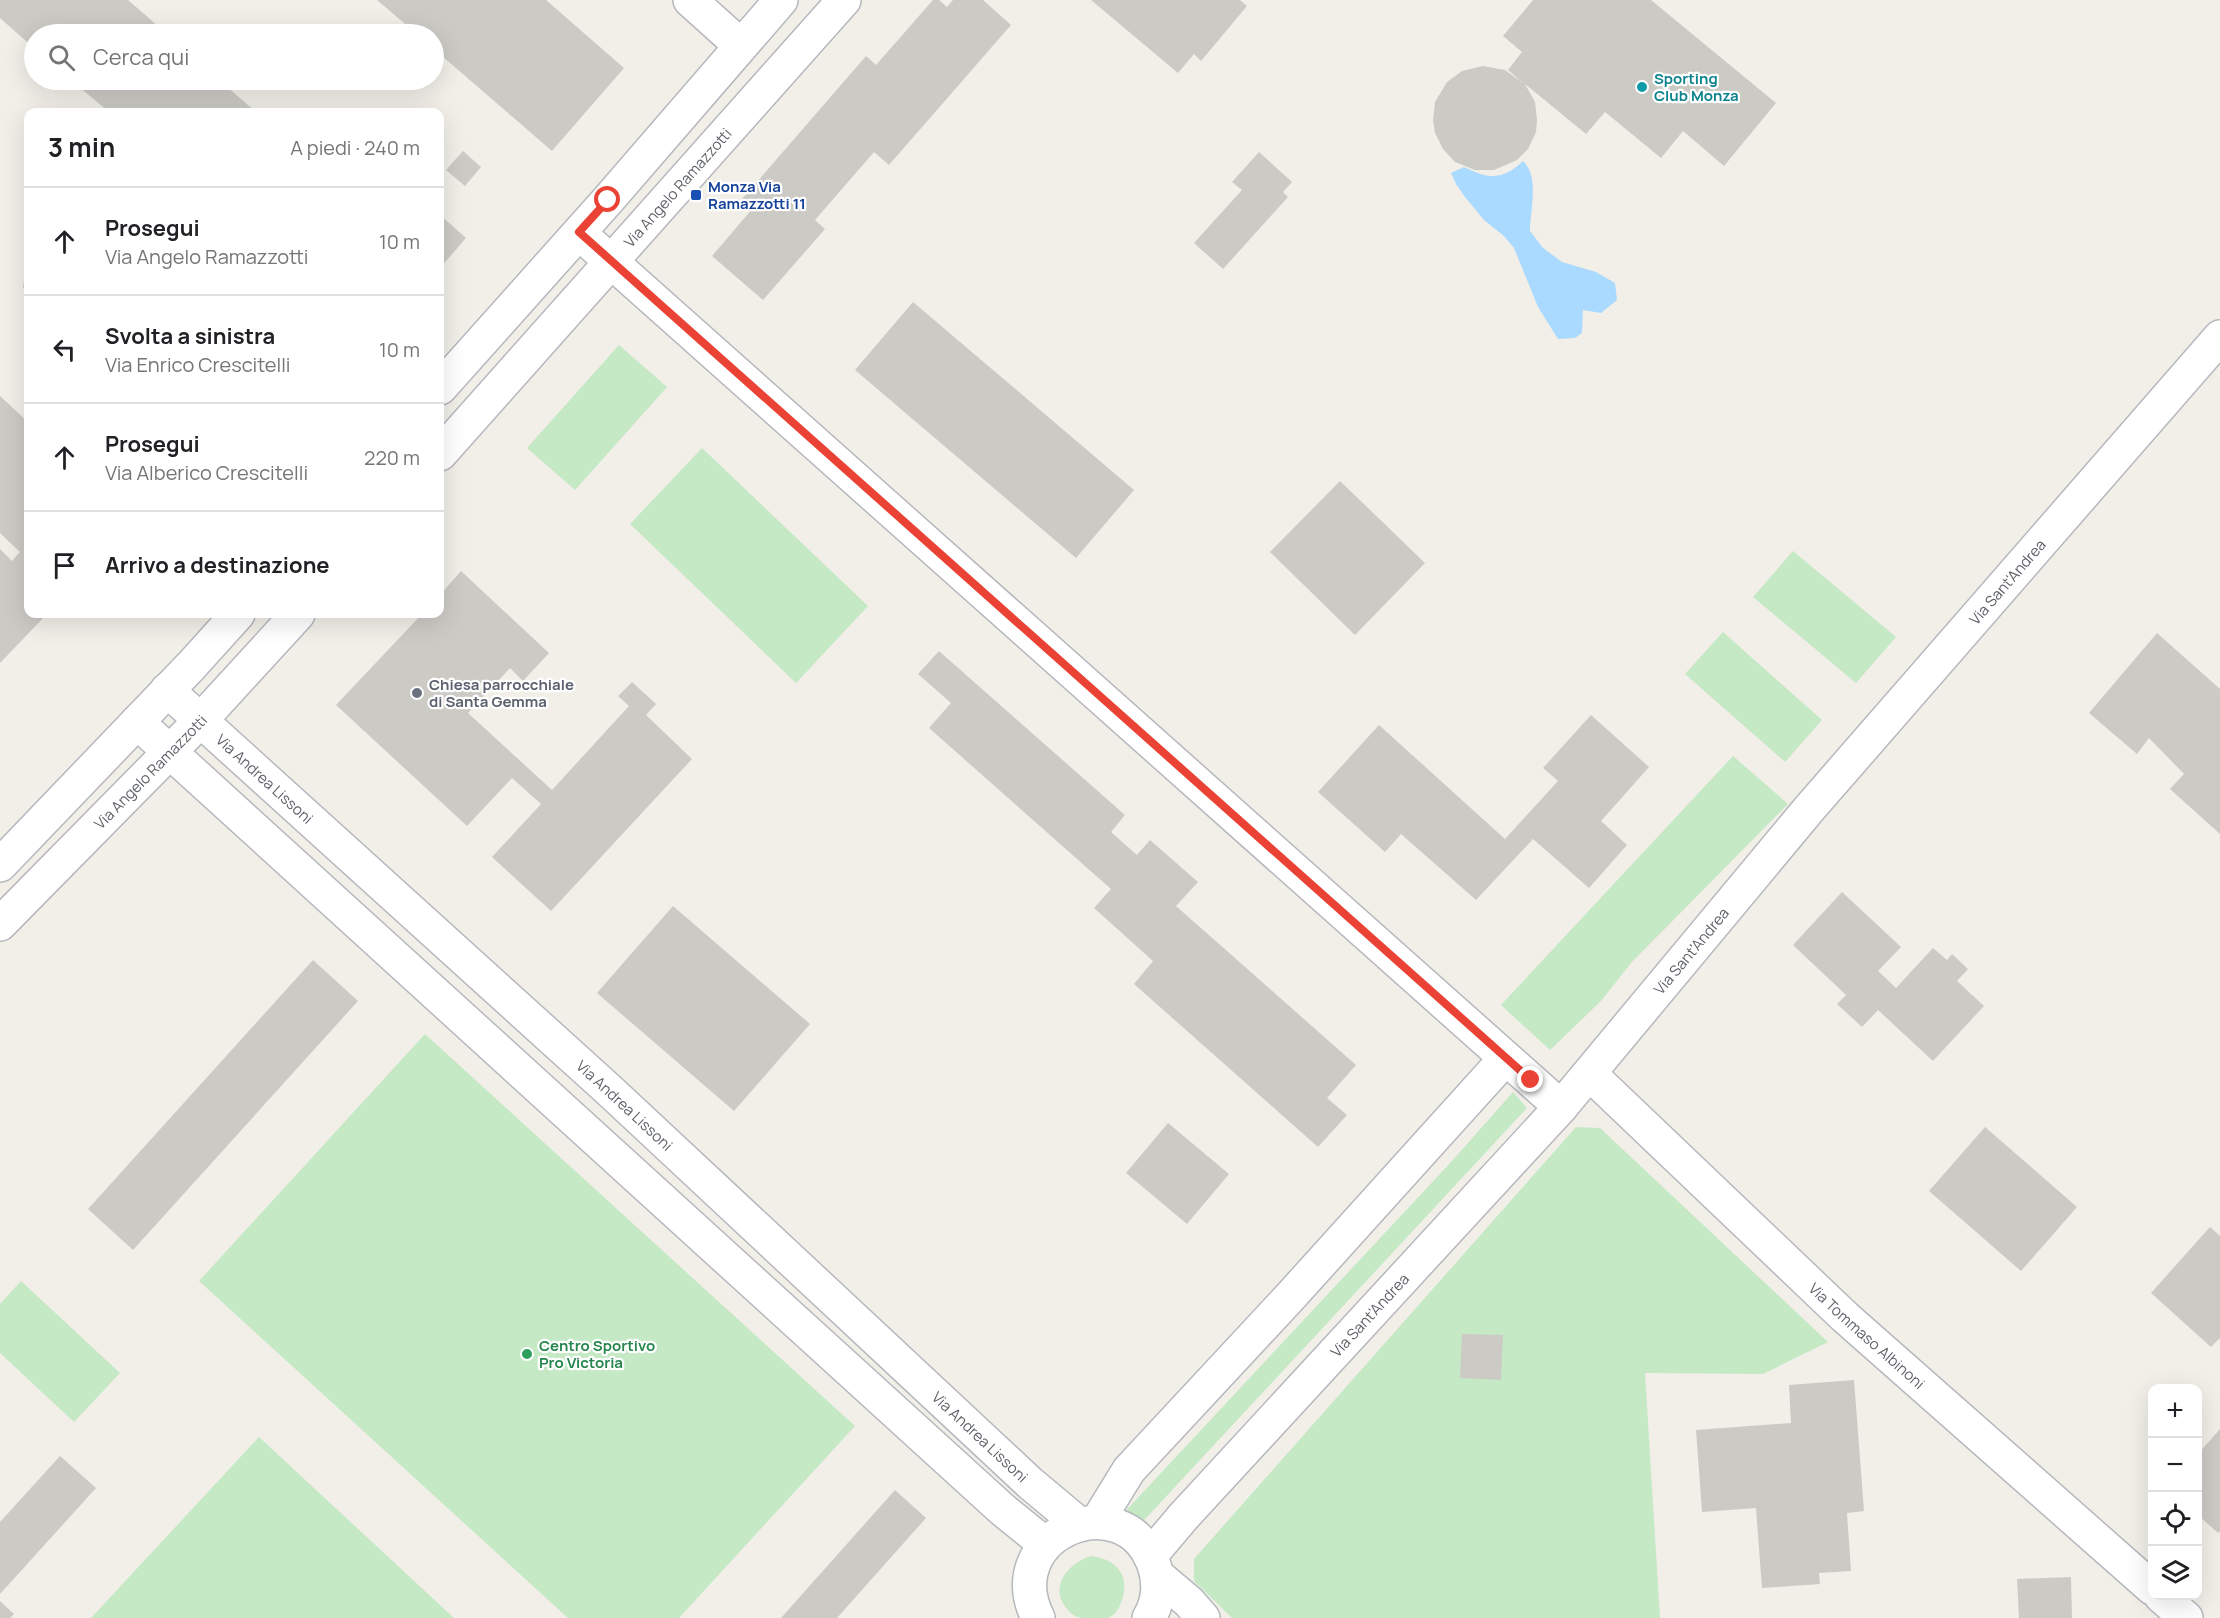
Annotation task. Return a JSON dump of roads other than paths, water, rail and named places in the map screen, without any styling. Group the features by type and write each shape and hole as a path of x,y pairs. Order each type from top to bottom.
{"street":[{"path":"690,0 740,45"},
{"path":"444,384 781,0"},
{"name":"Via Angelo Ramazzotti","path":"444,450 844,0"},
{"path":"579,232 1561,1107"},
{"name":"Via Sant'Andrea","path":"1154,1565 1183,1517 1561,1107 1809,809 2220,337"},
{"path":"0,865 234,618"},
{"name":"Via Angelo Ramazzotti","path":"0,924 200,721 294,618"},
{"name":"Via Andrea Lissoni","path":"167,690 610,1091 1030,1483 1088,1523"},
{"path":"136,722 1003,1510 1045,1544"},
{"path":"1088,1523 1129,1470 1290,1297 1505,1059"},
{"name":"Via Tommaso Albinoni","path":"1590,1074 1845,1317 2148,1584"},
{"path":"1026,1613 1029,1581 1034,1562 1045,1544 1060,1531 1088,1523 1119,1527 1137,1538 1154,1565 1203,1618"},
{"path":"1149,1618 1158,1596 1154,1565"},
{"path":"2166,1600 2186,1618"}],"water":[{"path":"1523,161 1528,168 1533,185 1530,231 1543,248 1562,262 1596,272 1615,283 1617,300 1601,313 1583,310 1582,333 1575,338 1558,339 1538,307 1514,248 1504,236 1484,220 1465,197 1451,173 1464,167 1488,176 1501,175"}],"place":[{"name":"Sporting Club Monza","path":"1642,87"},
{"name":"Monza Via Ramazzotti 11","path":"696,195"},
{"name":"Chiesa parrocchiale di Santa Gemma","path":"417,693"},
{"name":"Centro Sportivo Pro Victoria","path":"527,1354"}]}
